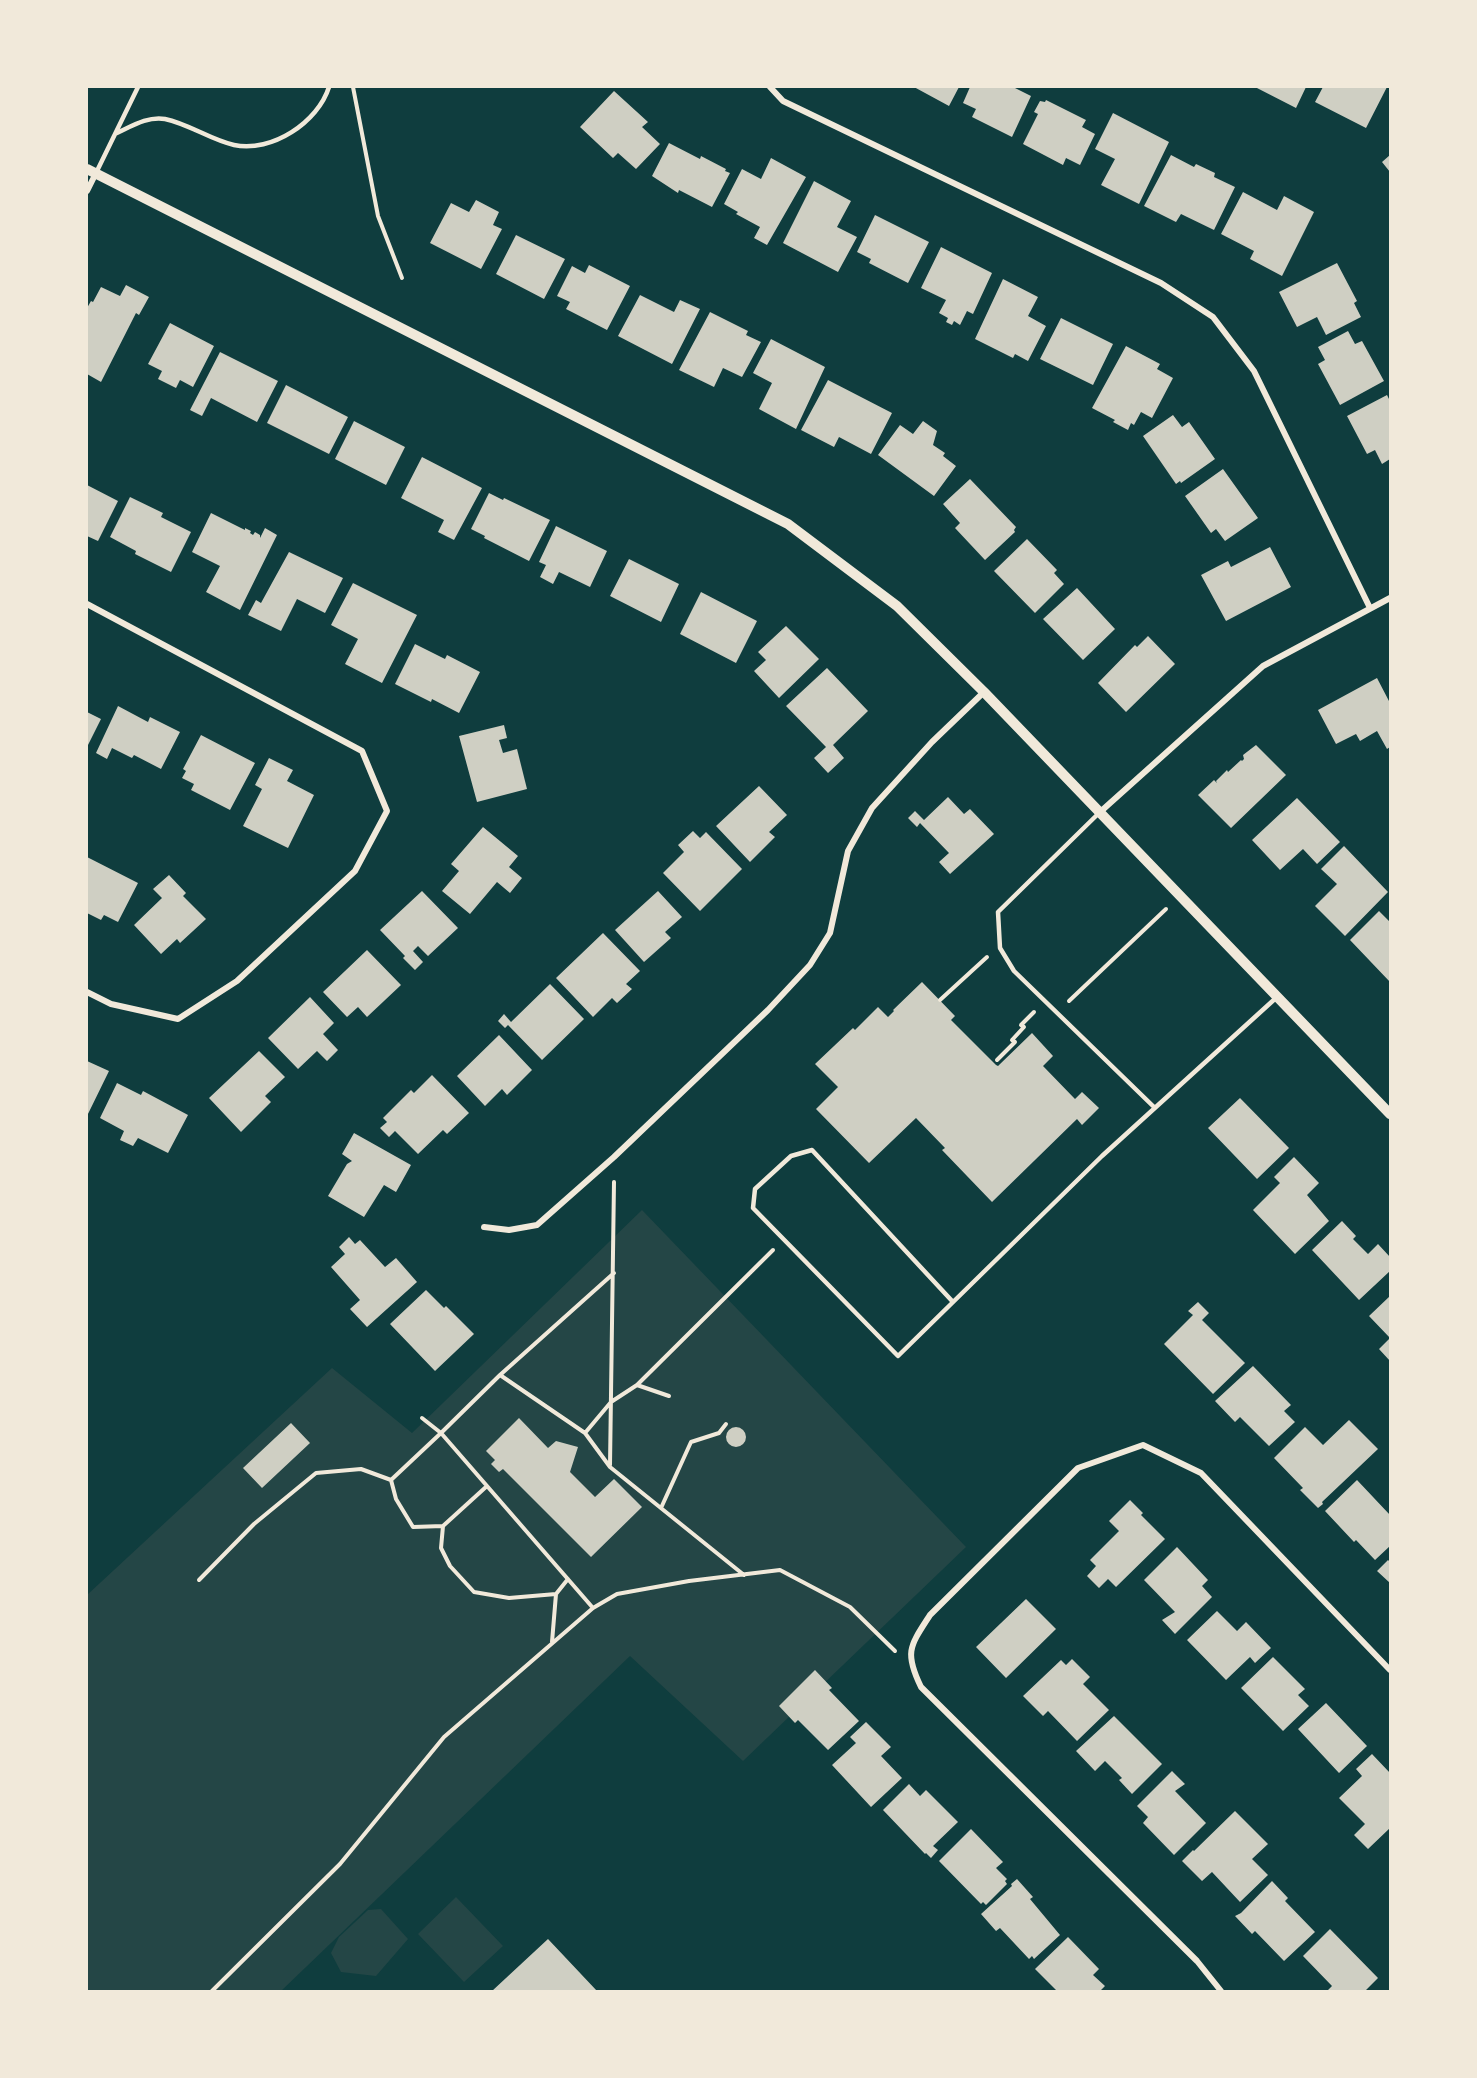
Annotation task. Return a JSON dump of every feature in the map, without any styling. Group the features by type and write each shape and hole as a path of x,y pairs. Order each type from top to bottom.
{"street":[{"path":"770,87 783,101 1161,283 1213,317 1254,371 1370,608"},
{"path":"87,191 92,171 788,524 897,606 984,692 1390,1114"},
{"path":"1099,813 1263,666 1390,598"},
{"path":"87,604 362,751 387,811 356,871 237,981 178,1019 111,1004 87,992"},
{"path":"484,1227 509,1230 537,1224 614,1157 768,1010 810,965 830,933 848,851 872,808 932,742 984,692"},
{"path":"1221,1991 1197,1961 921,1688 910,1666 913,1642 930,1615 1078,1468 1143,1445 1202,1473 1390,1670"}],"lane":[{"path":"92,171 117,133 125,110 138,87"},
{"path":"117,133 141,122 164,119 235,145 266,145 300,127 326,98 329,87"},
{"path":"1099,813 998,912 1000,948 1014,971 1155,1108"},
{"path":"953,1302 812,1150 791,1156 755,1189 753,1208 898,1356 1102,1156 1277,997"}],"path":[{"path":"353,87 378,216 402,278"},
{"path":"1057,1012 1180,896"},
{"path":"940,1000 979,963 1000,948"},
{"path":"998,1060 1015,1042 1012,1040 1024,1027 1021,1025 1045,1001"},
{"path":"610,1467 614,1157"},
{"path":"585,1433 611,1401 637,1385 784,1239"},
{"path":"391,1480 501,1375 614,1273"},
{"path":"501,1375 585,1433 610,1467 745,1576"},
{"path":"637,1385 669,1396"},
{"path":"422,1418 441,1433 593,1608"},
{"path":"661,1508 691,1442 719,1433 726,1424"},
{"path":"199,1580 254,1524 316,1473 361,1468 391,1480"},
{"path":"391,1480 396,1499 413,1527 443,1526 487,1486"},
{"path":"443,1526 441,1548 450,1566 474,1592 508,1598 556,1594"},
{"path":"212,1991 339,1864 444,1737 593,1608 617,1594 689,1581 780,1570 850,1607 910,1666"},
{"path":"552,1643 556,1594 568,1579"}],"shaded area":[{"path":"642,1210 966,1547 743,1761 630,1656 281,1991 87,1991 87,1595 332,1368 412,1433"},
{"path":"456,1897 503,1946 464,1982 418,1934"},
{"path":"381,1909 408,1939 376,1976 341,1972 331,1953 339,1937 368,1910"}],"building":[{"path":"914,87 959,87 949,106"},
{"path":"970,87 1013,87 1031,96 1012,137 972,117 976,109 963,103"},
{"path":"1255,87 1306,87 1296,108"},
{"path":"1323,87 1387,87 1366,128 1315,102"},
{"path":"614,91 648,122 642,127 660,144 636,169 618,153 613,158 580,127"},
{"path":"1046,100 1086,120 1082,127 1095,134 1080,165 1066,158 1063,165 1023,144 1038,114 1034,112 1040,101 1045,102"},
{"path":"1113,113 1169,142 1139,204 1101,185 1115,159 1095,149"},
{"path":"669,143 700,159 701,156 730,173 712,207 679,190 678,193 652,176"},
{"path":"1171,155 1194,167 1196,164 1215,173 1214,177 1235,187 1214,230 1181,214 1176,222 1144,206"},
{"path":"1390,155 1390,172 1382,162"},
{"path":"771,158 806,177 767,245 754,238 760,227 736,214 738,212 724,204 742,169 761,179"},
{"path":"814,181 851,201 837,227 857,237 838,272 783,243"},
{"path":"1243,192 1277,210 1284,196 1314,212 1282,276 1250,259 1254,251 1221,234"},
{"path":"476,200 499,212 493,225 502,229 481,269 430,243 451,203 469,212"},
{"path":"875,215 929,242 908,283 869,263 871,259 857,252"},
{"path":"516,235 565,259 544,299 496,274"},
{"path":"941,247 992,273 973,314 967,311 960,325 954,321 952,325 946,322 948,318 939,313 946,300 921,288"},
{"path":"1337,263 1357,301 1354,303 1361,317 1326,335 1317,317 1297,327 1279,292"},
{"path":"589,265 630,286 607,330 566,309 570,302 557,296 572,266 585,273"},
{"path":"1003,279 1038,297 1028,316 1046,326 1028,361 1015,354 1013,358 975,339"},
{"path":"126,285 149,297 139,315 136,313 101,382 87,374 87,308 101,287 120,296"},
{"path":"640,295 674,312 680,300 700,309 672,364 618,336"},
{"path":"710,312 748,331 746,335 761,342 742,377 723,368 714,387 679,370"},
{"path":"1061,318 1113,344 1093,385 1040,359"},
{"path":"170,323 214,346 193,387 180,380 176,388 158,379 162,371 148,364"},
{"path":"1348,331 1355,344 1362,341 1384,381 1340,405 1318,364 1325,360 1318,347"},
{"path":"771,339 825,367 796,429 759,409 772,383 753,373"},
{"path":"1126,346 1160,364 1157,369 1173,378 1152,418 1141,412 1134,425 1131,423 1128,430 1092,408"},
{"path":"220,352 278,381 257,422 211,398 202,416 190,410"},
{"path":"828,380 892,413 871,454 839,437 834,447 801,430"},
{"path":"286,385 348,417 329,454 267,423"},
{"path":"1387,395 1390,401 1390,459 1382,464 1375,450 1367,454 1347,416"},
{"path":"1173,415 1182,427 1189,422 1215,459 1181,483 1180,481 1176,484 1143,436"},
{"path":"354,421 405,447 386,485 335,459"},
{"path":"923,421 937,431 933,445 945,453 943,456 956,466 934,496 878,455 900,425 913,434"},
{"path":"422,457 482,488 454,540 438,532 444,520 401,498"},
{"path":"1223,469 1258,518 1225,541 1216,529 1211,533 1185,496"},
{"path":"970,479 1016,527 1015,532 985,560 955,528 960,523 943,504"},
{"path":"87,485 118,501 98,541 87,536"},
{"path":"489,493 550,520 529,561 471,529"},
{"path":"130,497 163,513 161,517 191,532 171,572 135,554 136,551 110,537"},
{"path":"211,513 251,531 253,535 255,532 260,535 260,538 265,528 277,535 240,610 206,592 220,566 192,552"},
{"path":"556,526 607,551 590,587 559,572 553,584 540,577 546,565 539,562"},
{"path":"1027,539 1057,570 1054,573 1064,584 1035,613 994,571"},
{"path":"1270,547 1291,587 1226,621 1201,575 1228,561 1231,567"},
{"path":"289,552 343,578 325,613 297,599 281,631 248,615 256,600 261,603"},
{"path":"629,559 679,584 661,622 610,596"},
{"path":"353,583 417,615 382,683 345,664 358,639 331,625"},
{"path":"1077,588 1115,629 1083,660 1043,619"},
{"path":"701,592 757,621 736,663 680,634"},
{"path":"786,626 819,659 779,698 754,671 766,660 758,652"},
{"path":"1148,636 1175,664 1126,712 1098,683 1135,645 1137,647"},
{"path":"415,644 445,659 447,655 480,672 459,713 395,684"},
{"path":"827,668 868,711 833,745 844,758 828,773 814,758 826,747 786,706"},
{"path":"1377,678 1390,703 1390,747 1387,749 1377,731 1360,741 1356,734 1336,744 1318,710"},
{"path":"118,706 148,722 150,717 180,732 161,769 134,755 132,758 112,748 107,759 96,753"},
{"path":"87,712 101,719 87,747"},
{"path":"504,725 507,738 499,740 503,753 517,749 527,789 477,802 459,736"},
{"path":"201,735 255,763 230,810 191,790 194,784 182,778 186,771 183,769"},
{"path":"1256,745 1286,775 1231,828 1198,795 1214,780 1217,783 1216,781 1227,770 1228,772 1242,761 1243,755"},
{"path":"269,758 293,770 287,781 314,795 288,848 243,826 262,789 255,785"},
{"path":"759,786 787,815 769,832 775,837 750,862 716,826"},
{"path":"948,797 964,814 970,809 994,834 950,874 939,862 949,853 920,823 917,827 908,818 915,811 924,820"},
{"path":"1297,798 1340,842 1317,864 1303,849 1280,870 1252,840"},
{"path":"483,827 518,856 509,867 522,878 510,893 497,882 470,914 442,891 459,871 451,864"},
{"path":"693,831 700,838 706,832 742,869 700,911 663,873 684,852 678,845"},
{"path":"1344,846 1388,892 1345,936 1315,906 1337,884 1321,869"},
{"path":"87,857 138,883 118,922 104,915 101,920 87,913"},
{"path":"169,875 186,893 183,896 206,919 180,943 177,939 161,954 134,925 162,898 153,889"},
{"path":"422,891 458,928 428,956 418,946 413,951 423,962 415,970 380,930"},
{"path":"658,891 682,917 665,932 671,938 644,962 615,930"},
{"path":"1379,911 1390,922 1390,982 1350,940"},
{"path":"603,933 640,971 626,984 632,989 617,1003 612,998 593,1017 556,978"},
{"path":"367,950 401,985 367,1017 358,1007 347,1017 323,992"},
{"path":"922,982 955,1016 951,1020 996,1065 998,1066 1032,1033 1053,1056 1043,1066 1075,1099 1082,1092 1099,1108 1082,1125 1077,1119 992,1202 942,1150 945,1148 916,1118 869,1163 816,1109 838,1087 815,1064 878,1007 888,1017"},
{"path":"550,984 584,1019 542,1060 508,1025 505,1028 498,1021 504,1014 511,1022"},
{"path":"310,997 334,1023 323,1034 338,1050 327,1061 317,1051 298,1069 268,1038"},
{"path":"499,1035 532,1070 507,1095 502,1089 485,1106 457,1076"},
{"path":"259,1051 285,1077 265,1096 271,1102 241,1132 209,1098"},
{"path":"87,1061 109,1071 87,1116"},
{"path":"432,1075 469,1113 447,1134 443,1130 418,1154 395,1131 389,1137 380,1128 387,1122 383,1118 411,1090 414,1093"},
{"path":"117,1083 141,1095 143,1091 188,1115 168,1153 138,1138 133,1146 120,1140 124,1131 100,1118"},
{"path":"1240,1098 1289,1148 1257,1179 1208,1128"},
{"path":"354,1133 411,1165 396,1192 384,1185 364,1217 328,1196 347,1164 352,1161 342,1154"},
{"path":"1294,1157 1319,1183 1307,1195 1329,1221 1295,1254 1253,1210 1280,1183 1274,1177"},
{"path":"1342,1221 1356,1236 1353,1239 1368,1254 1378,1244 1390,1257 1390,1271 1359,1300 1312,1250"},
{"path":"349,1237 355,1244 360,1240 385,1267 396,1258 417,1282 367,1327 350,1309 360,1300 331,1267 345,1254 339,1247"},
{"path":"426,1290 474,1334 435,1371 390,1324"},
{"path":"1390,1296 1390,1338 1369,1316"},
{"path":"1198,1302 1209,1313 1202,1320 1245,1363 1213,1394 1164,1344 1193,1315 1188,1311"},
{"path":"1390,1338 1390,1361 1379,1349"},
{"path":"1253,1366 1291,1405 1284,1411 1295,1422 1269,1446 1240,1417 1235,1422 1215,1401"},
{"path":"519,1418 548,1448 556,1441 578,1447 570,1472 595,1497 614,1479 642,1507 591,1557 503,1469 499,1472 491,1464 495,1460 486,1451"},
{"path":"1349,1420 1378,1449 1318,1508 1300,1490 1303,1488 1274,1458 1305,1427 1323,1445"},
{"path":"291,1423 310,1443 262,1488 243,1468"},
{"path":"736,1427 743,1430 746,1437 743,1444 736,1447 729,1444 726,1437 729,1430"},
{"path":"1357,1480 1390,1515 1390,1546 1375,1560 1356,1540 1354,1542 1325,1511"},
{"path":"1130,1500 1143,1513 1141,1515 1165,1539 1116,1587 1108,1579 1099,1588 1087,1576 1096,1566 1090,1560 1119,1531 1109,1521"},
{"path":"1177,1547 1208,1580 1202,1586 1212,1597 1175,1634 1162,1620 1175,1612 1144,1580"},
{"path":"1388,1560 1390,1562 1390,1583 1377,1571"},
{"path":"1026,1599 1056,1629 1006,1678 976,1647"},
{"path":"1217,1611 1237,1631 1246,1622 1271,1648 1255,1663 1250,1657 1226,1680 1187,1640"},
{"path":"1273,1657 1305,1689 1298,1695 1309,1706 1283,1731 1241,1688"},
{"path":"1072,1659 1090,1677 1083,1684 1109,1710 1077,1741 1048,1711 1043,1716 1023,1696 1061,1660 1066,1665"},
{"path":"815,1670 832,1688 829,1690 859,1721 828,1750 798,1720 795,1723 779,1706"},
{"path":"1326,1703 1367,1746 1339,1773 1298,1729"},
{"path":"1114,1716 1162,1764 1132,1794 1119,1780 1122,1778 1105,1761 1095,1771 1076,1751"},
{"path":"866,1722 891,1747 881,1756 902,1778 871,1807 832,1765 856,1743 850,1737"},
{"path":"1372,1754 1390,1773 1390,1828 1368,1849 1354,1835 1365,1824 1339,1798 1362,1776 1356,1769"},
{"path":"1172,1771 1185,1784 1175,1791 1206,1823 1174,1855 1143,1823 1148,1817 1137,1806"},
{"path":"909,1784 920,1796 926,1790 958,1822 933,1846 938,1850 931,1858 883,1810"},
{"path":"1235,1811 1268,1844 1252,1859 1268,1875 1240,1902 1212,1872 1202,1881 1182,1861"},
{"path":"971,1829 1003,1862 996,1868 1007,1879 1005,1881 1007,1884 986,1905 983,1902 981,1904 939,1861"},
{"path":"1017,1879 1033,1897 1030,1899 1060,1935 1034,1959 1032,1956 1029,1959 1000,1928 996,1931 981,1914"},
{"path":"1272,1881 1288,1898 1285,1901 1315,1932 1284,1961 1255,1931 1252,1934 1235,1916 1241,1913"},
{"path":"1330,1929 1378,1978 1365,1991 1327,1991 1332,1986 1303,1956"},
{"path":"1068,1937 1099,1969 1093,1975 1105,1986 1100,1991 1057,1991 1035,1969"},
{"path":"548,1939 597,1991 492,1991"}]}
